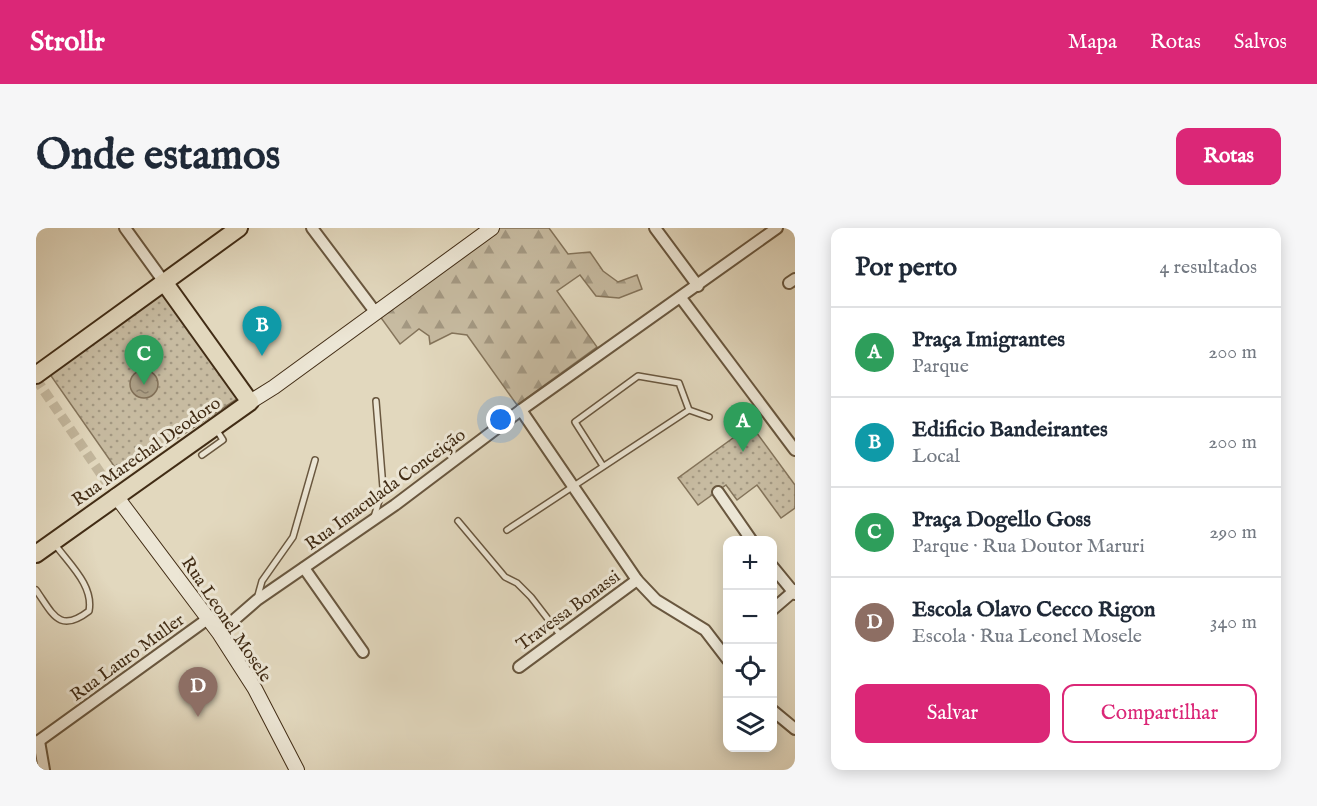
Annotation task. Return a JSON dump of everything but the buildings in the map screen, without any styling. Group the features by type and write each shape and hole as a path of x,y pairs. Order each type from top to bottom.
{"main road":[{"path":"36,375 239,228"},
{"path":"164,282 250,402"},
{"name":"Rua Marechal Deodoro","path":"36,554 250,402"}],"street":[{"path":"125,228 164,282"},
{"path":"312,228 371,306"},
{"path":"320,228 366,292 371,306"},
{"name":"Rua Marechal Deodoro","path":"250,402 371,306 478,228"},
{"name":"Rua Marechal Deodoro","path":"371,306 492,228"},
{"path":"655,228 698,286"},
{"name":"Rua Imaculada Conceição","path":"219,633 257,600 372,521 521,410 777,228"},
{"path":"681,298 793,443"},
{"path":"521,410 637,580 656,600 705,630 723,651"},
{"path":"718,492 749,536"},
{"name":"Rua Leonel Mosele","path":"116,496 219,633 255,690 297,770"},
{"path":"304,568 363,652"},
{"path":"777,572 794,592 777,606"},
{"name":"Travessa Bonassi","path":"519,667 637,580"},
{"name":"Rua Lauro Muller","path":"37,742 209,618"},
{"path":"777,714 795,729"},
{"path":"37,742 44,770"}],"lane":[{"path":"603,466 575,422 638,376 679,383 689,410"},
{"path":"372,521 383,488 376,401"},
{"path":"689,410 709,417"},
{"path":"507,530 689,410"},
{"path":"202,455 223,440 214,426"},
{"path":"257,600 262,581 293,537 315,460"},
{"path":"458,521 505,577 518,583 531,597 561,636"},
{"path":"36,590 57,619 65,623 76,621 89,611 91,599 86,587 52,542"}],"green space":[{"path":"500,228 549,228 568,254 590,252 603,271 618,282 637,275 642,289 619,298 596,296 580,275 557,291 597,347 517,405 467,335 452,333 430,344 429,336 419,329 400,344 379,315"},
{"path":"164,288 238,398 121,476 49,373"},
{"path":"751,425 795,485 795,508 781,518 757,485 737,500 726,485 698,505 678,478"}],"water":[{"path":"144,370 154,374 158,384 154,394 144,398 134,394 130,384 134,374"}],"tunnel":[{"path":"36,379 116,496"}],"place":[{"name":"Edificio Bandeirantes","path":"262,356"},
{"name":"Praça Dogello Goss","path":"144,385"},
{"name":"Praça Imigrantes","path":"743,452"},
{"name":"Escola Olavo Cecco Rigon","path":"198,717"}]}
